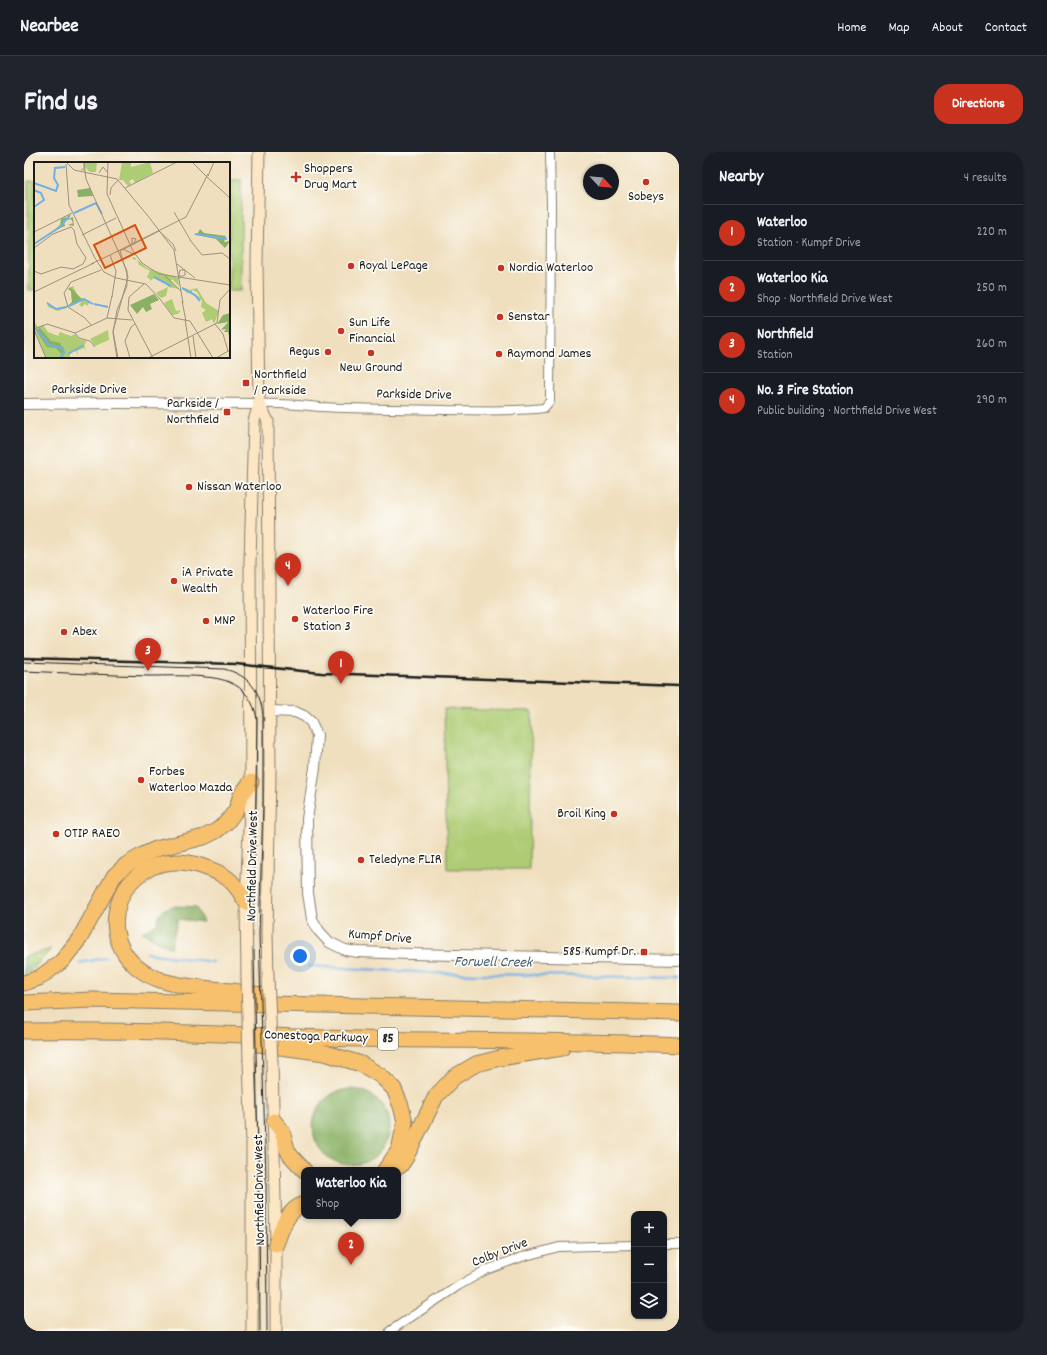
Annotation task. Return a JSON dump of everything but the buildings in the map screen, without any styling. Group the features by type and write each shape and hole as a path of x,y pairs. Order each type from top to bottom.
{"highway":[{"path":"24,983 39,978 62,961 80,938 114,876 126,865 156,849 204,837 216,831 227,822 236,810 241,795 251,782"},
{"path":"246,902 232,880 212,869 191,863 172,861 151,866 138,875 123,891 115,915 116,938 128,958 136,966 164,982 194,987 352,1005"},
{"path":"24,1003 92,1000 679,1013"},
{"name":"Conestoga Parkway","path":"24,1031 102,1030 359,1039 605,1042 679,1045"},
{"path":"172,1032 325,1053 361,1064 382,1076 394,1089 401,1106 404,1122 399,1150 387,1167"},
{"path":"399,1167 405,1159 436,1096 454,1077 476,1064 500,1058 605,1042"},
{"path":"274,1121 282,1131 290,1156 301,1167"},
{"path":"276,1244 288,1215 301,1206"}],"main road":[{"name":"Northfield Drive West","path":"252,1331 253,1211 246,902 251,782 250,644 254,421 259,404 257,263 259,152"},
{"name":"Northfield Drive West","path":"259,404 268,421 270,772 267,933 274,1121 276,1331"},
{"path":"251,545 258,537 268,534"},
{"path":"250,644 269,644"}],"street":[{"name":"Parkside Drive","path":"24,404 280,403 399,409 531,410 544,408 550,401 552,206 550,152"},
{"name":"Kumpf Drive","path":"270,711 295,712 304,716 311,722 317,735 315,768 306,819 308,893 312,919 318,932 329,942 345,950 365,952 679,960"},
{"path":"667,1244 679,1244"},
{"name":"Colby Drive","path":"390,1331 458,1286 486,1270 522,1257 559,1247 631,1245"}],"green space":[{"path":"230,180 241,180 241,291 230,291"},
{"path":"28,181 34,181 34,290 29,290"},
{"path":"444,709 532,711 529,869 447,869"},
{"path":"174,906 196,907 203,922 178,919 171,948 142,932 156,925 162,912"},
{"path":"51,949 31,971 24,974 24,957"},
{"path":"351,1089 365,1092 378,1100 386,1113 389,1127 386,1141 378,1154 365,1162 351,1165 337,1162 324,1154 316,1141 313,1127 316,1113 324,1100 337,1092"}],"waterway":[{"name":"Forwell Creek","path":"146,953 213,962"},
{"name":"Forwell Creek","path":"79,963 106,958"},
{"name":"Forwell Creek","path":"24,967 30,966"},
{"name":"Forwell Creek","path":"308,966 433,973 679,978"}],"tram line":[{"path":"24,662 224,669 240,675 247,680 252,685 260,699 263,716 263,804 259,934 266,1180 267,1331"},
{"path":"24,671 134,676 201,677 221,679 240,688 251,701 257,719 255,860"},
{"path":"254,950 260,1331"}],"railway":[{"path":"24,658 236,664 321,673 679,686"}],"place":[{"name":"Shoppers Drug Mart","path":"296,177"},
{"name":"Sobeys","path":"646,182"},
{"name":"Royal LePage","path":"351,266"},
{"name":"Nordia Waterloo","path":"501,268"},
{"name":"Senstar","path":"500,317"},
{"name":"Sun Life Financial","path":"341,331"},
{"name":"Regus","path":"328,352"},
{"name":"New Ground","path":"371,353"},
{"name":"Raymond James","path":"499,354"},
{"name":"Northfield / Parkside","path":"246,383"},
{"name":"Parkside / Northfield","path":"227,412"},
{"name":"Nissan Waterloo","path":"189,487"},
{"name":"iA Private Wealth","path":"174,581"},
{"name":"No. 3 Fire Station","path":"288,586"},
{"name":"Waterloo Fire Station 3","path":"295,619"},
{"name":"MNP","path":"206,621"},
{"name":"Abex","path":"64,632"},
{"name":"Northfield","path":"148,671"},
{"name":"Waterloo","path":"341,684"},
{"name":"Forbes Waterloo Mazda","path":"141,780"},
{"name":"Broil King","path":"614,814"},
{"name":"OTIP RAEO","path":"56,834"},
{"name":"Teledyne FLIR","path":"361,860"},
{"name":"585 Kumpf Dr.","path":"644,952"},
{"name":"Waterloo Kia","path":"351,1265"}]}
